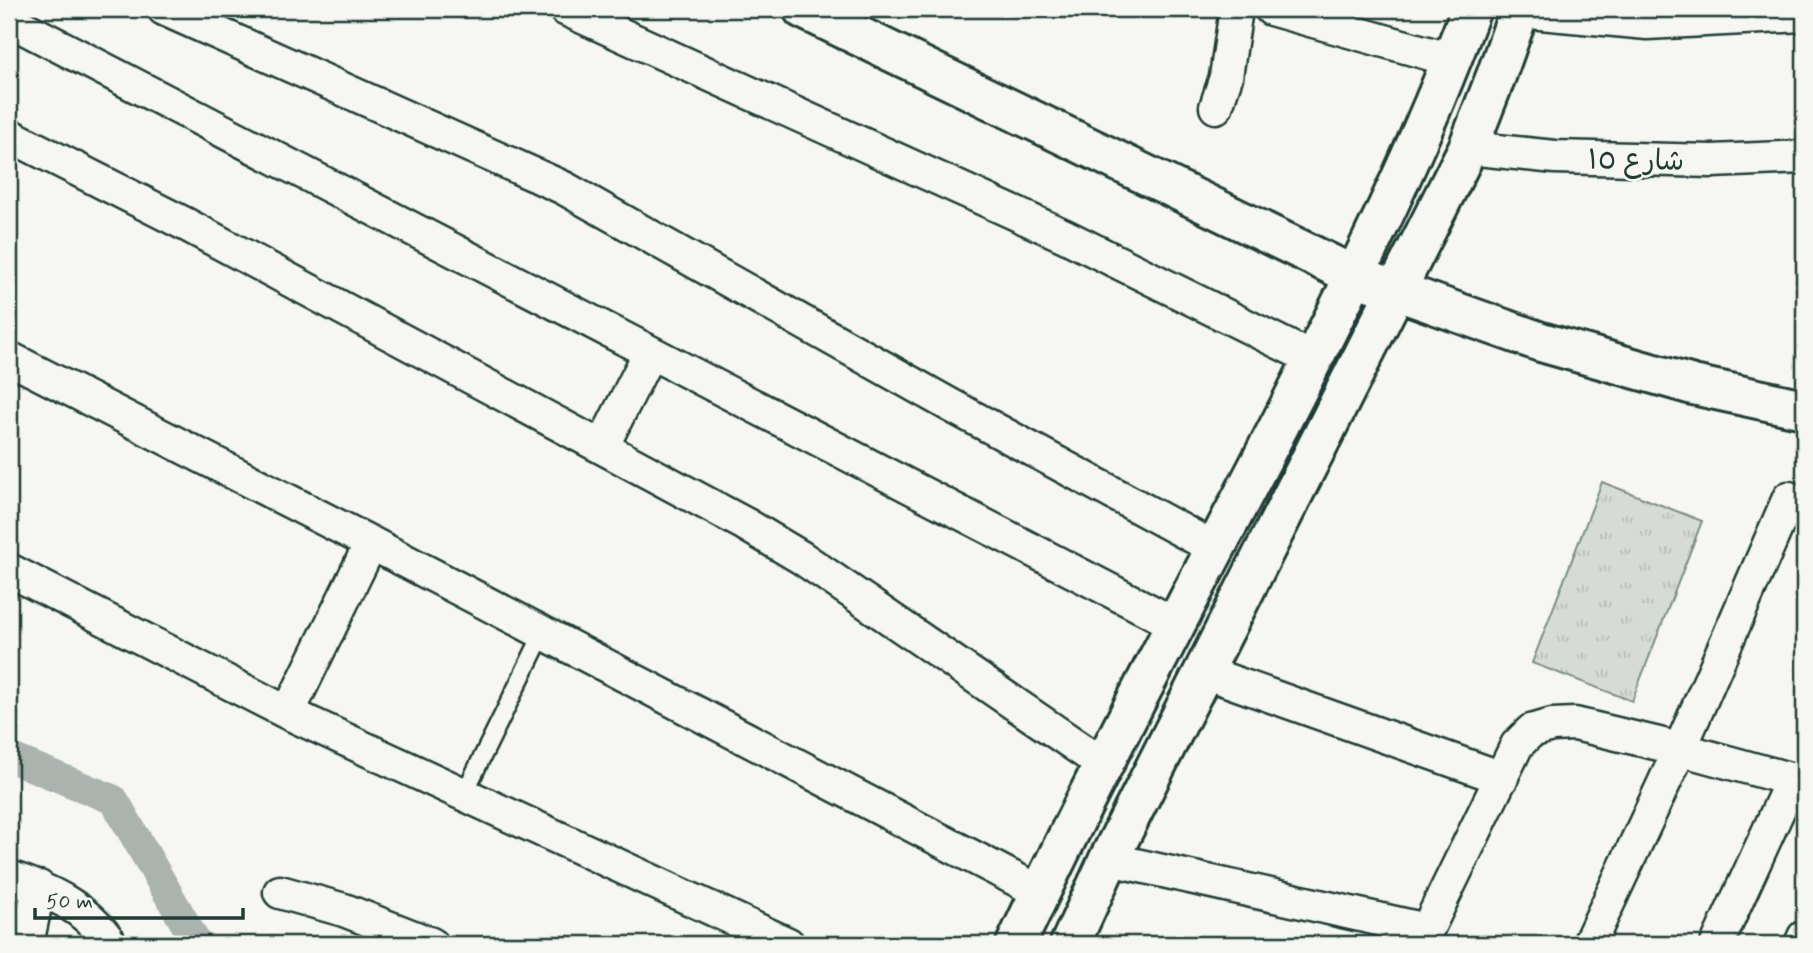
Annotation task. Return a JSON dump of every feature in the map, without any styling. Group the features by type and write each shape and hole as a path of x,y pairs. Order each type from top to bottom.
{"street":[{"path":"164,9 564,188 950,405 1216,549"},
{"path":"565,9 1065,236 1313,359"},
{"path":"803,9 1355,276 1395,292 1541,342 1693,385 1804,409"},
{"path":"1216,107 1226,77 1236,9"},
{"path":"1270,9 1452,60"},
{"path":"1016,944 1104,765 1355,276 1417,145 1471,9"},
{"path":"1070,944 1109,859 1468,148 1519,10 1647,23 1804,15"},
{"path":"9,20 1177,625"},
{"path":"9,135 221,243 746,524 802,558 1104,765"},
{"name":"شارع ١٥","path":"1468,148 1555,157 1713,161 1804,157"},
{"path":"602,447 650,352"},
{"path":"9,358 1041,892"},
{"path":"1589,944 1680,749 1789,498"},
{"path":"288,713 370,543"},
{"path":"9,570 288,713 789,944"},
{"path":"1204,672 1502,778"},
{"path":"1109,859 1425,937 1517,745 1531,731 1552,725 1575,724 1680,749 1798,782 1717,944"},
{"path":"9,877 64,899 86,915 111,944"},
{"path":"27,944 39,887"},
{"path":"280,892 344,910 431,944"},
{"path":"1801,944 1804,937"}],"lane":[{"path":"464,794 542,633"}],"green space":[{"path":"1602,482 1702,521 1632,701 1532,663"}],"waterway":[{"path":"9,757 114,800 197,944"}]}
